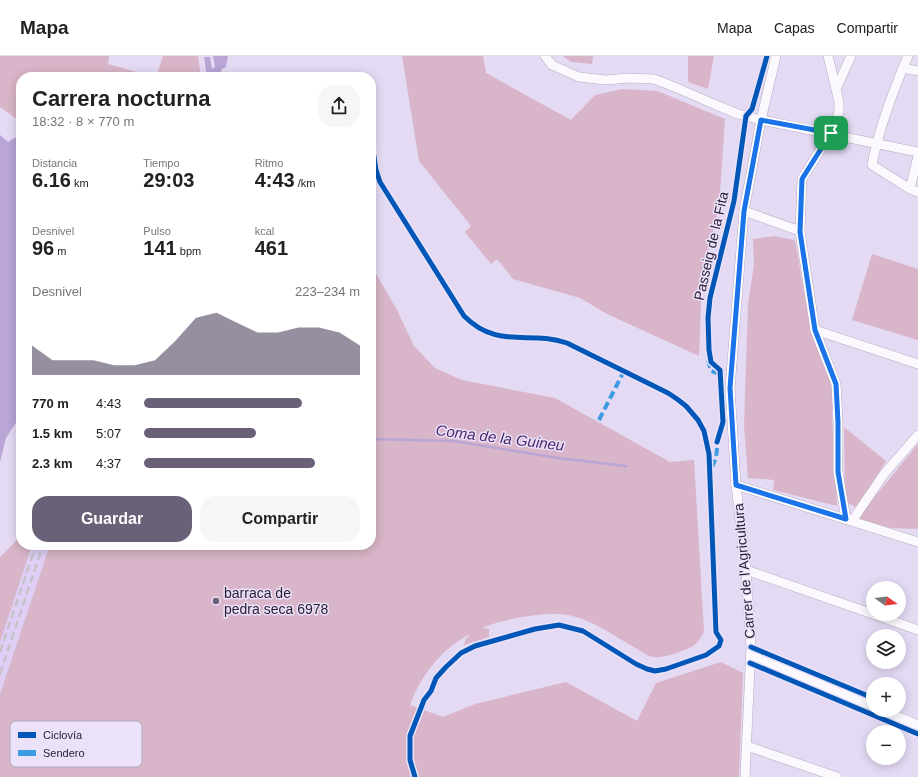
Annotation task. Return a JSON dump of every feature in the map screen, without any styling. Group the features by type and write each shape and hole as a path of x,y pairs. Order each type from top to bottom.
{"street":[{"path":"545,56 552,65 579,77 606,80 628,78 654,79 738,114 918,152"},
{"name":"Carrer de l'Agricultura","path":"745,777 751,655 746,570 736,485 730,388 744,211 761,120 776,56"},
{"path":"828,56 839,102 839,112 831,133 802,179 800,232 815,330 836,384 838,472 849,520"},
{"path":"836,89 851,56"},
{"path":"908,56 897,81 876,143 872,165 914,190 918,156"},
{"path":"903,68 918,71"},
{"path":"744,211 800,232"},
{"path":"815,330 918,364"},
{"path":"849,520 884,474 918,435"},
{"path":"736,485 918,542"},
{"path":"908,539 918,533"},
{"path":"746,570 866,612"},
{"path":"893,621 918,630"},
{"path":"751,655 866,703"},
{"path":"899,717 918,725"},
{"path":"747,746 837,777"}],"shaded area":[{"path":"0,56 109,56 108,64 136,72 16,72 16,118 0,107"},
{"path":"163,56 198,56 200,72 158,72"},
{"path":"213,56 228,56 226,67 222,69 222,72 206,72 204,57 210,57 212,69 215,67"},
{"path":"402,56 483,56 486,73 571,120 595,95 623,89 657,91 725,119 719,208 702,274 699,356 607,314 580,298 513,279 497,259 491,264 465,232 471,226 419,161"},
{"path":"563,56 593,56 592,64 571,62"},
{"path":"688,56 714,56 708,89 688,82"},
{"path":"0,135 8,142 16,137 16,423 6,438 0,462"},
{"path":"774,236 795,240 811,331 832,386 832,415 837,506 773,490 774,480 748,478 744,426 748,304 754,265 753,239"},
{"path":"872,254 918,269 918,340 852,320"},
{"path":"376,274 397,310 414,346 435,368 462,380 555,398 670,462 694,460 704,632 694,645 688,649 670,655 653,657 596,625 572,616 551,614 526,616 501,621 482,628 489,629 489,637 464,645 466,638 469,637 469,635 450,647 441,655 426,674 414,694 410,705 443,717 475,704 566,682 637,721 656,683 721,662 743,673 739,777 0,777 0,694 48,550 376,550"},
{"path":"844,427 886,461 857,508 845,501"},
{"path":"918,444 918,529 892,528 860,520 859,516"},
{"path":"16,541 16,550 30,550 0,642 0,557"},
{"path":"30,550 48,550 0,694 0,642"}],"waterway":[{"name":"Coma de la Guineu","path":"376,439 453,441 558,458 626,466"}],"railway":[{"path":"0,652 34,550"},
{"path":"0,674 41,550"}],"marked path":[{"path":"708,360 711,371 719,374 719,378"},
{"path":"599,420 624,371"},
{"path":"712,467 716,458 718,440"}],"cycle path":[{"name":"Passeig de la Fita","path":"717,442 723,422 720,370 711,362 709,350 708,318 710,298 734,201 746,116 752,109 767,56"},
{"path":"376,170 380,182 464,316 489,333 502,336 540,338 567,343 668,393 686,406 698,420 704,431 709,454 716,632 721,640 719,646 706,655 666,669 655,671 636,664 583,631 559,625 535,629 475,646 461,653 446,667 436,678 431,691 424,700 410,736 410,760 415,777"},
{"path":"751,647 866,695"},
{"path":"750,663 918,734"}],"place":[{"name":"barraca de pedra seca 6978","path":"216,601"}],"route":[{"path":"761,120 831,133 802,179 800,232 815,330 836,384 838,472 846,519 736,485 730,388 744,211 761,120"}]}
